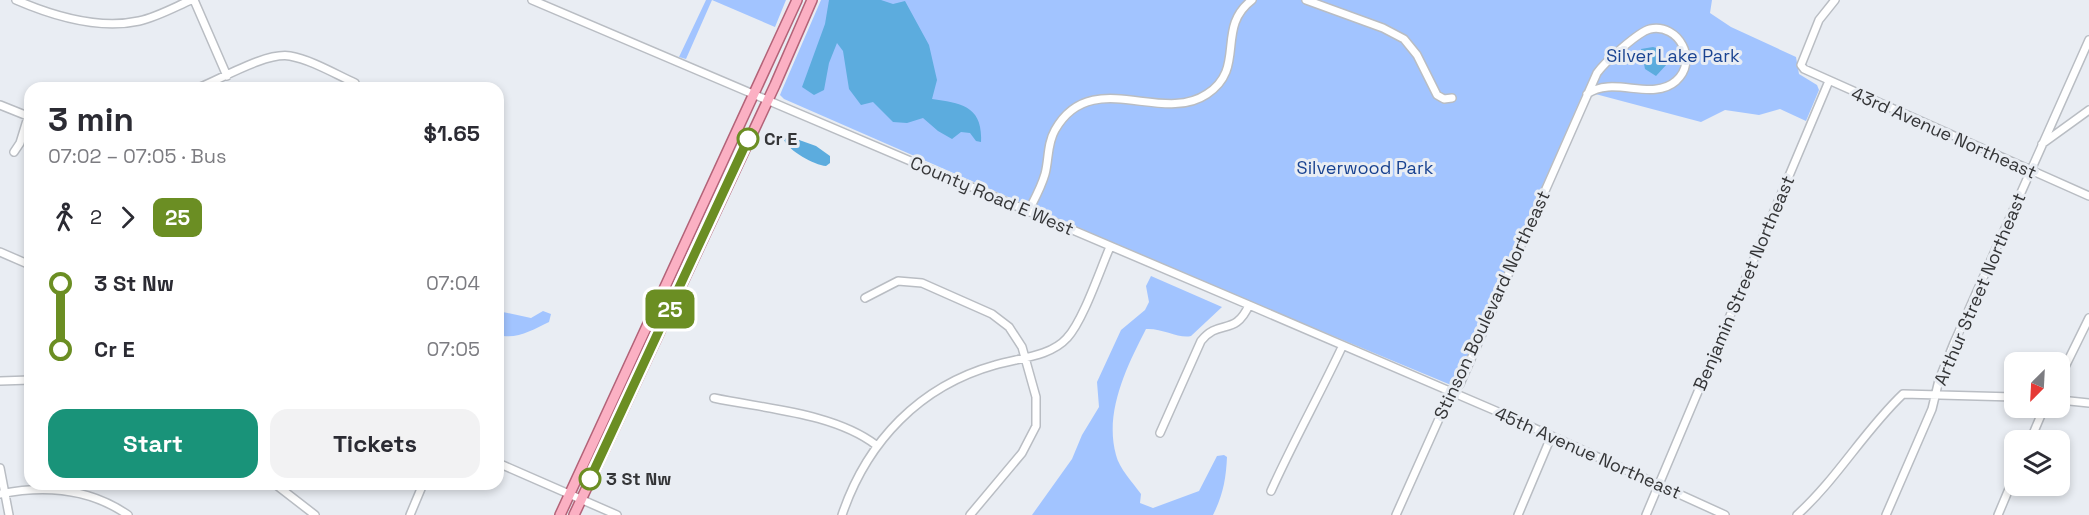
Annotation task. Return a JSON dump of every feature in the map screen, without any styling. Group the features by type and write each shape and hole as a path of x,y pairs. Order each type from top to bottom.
{"main road":[{"path":"560,515 797,0"},
{"path":"574,515 812,0"}],"street":[{"path":"16,0 61,18 120,23 140,21 193,0 227,76"},
{"name":"County Road E West","path":"532,0 544,2 1451,392"},
{"path":"1029,212 1045,174 1050,141 1065,117 1084,103 1102,98 1181,103 1206,95 1219,84 1228,69 1235,20 1252,0"},
{"path":"1306,0 1397,34 1412,48 1437,95 1444,99 1452,98"},
{"name":"43rd Avenue Northeast","path":"1835,0 1819,20 1801,65 1829,81 2030,172 2089,196"},
{"name":"Stinson Boulevard Northeast","path":"1396,515 1451,392 1460,384 1587,94 1599,69 1640,33 1663,29 1675,35 1683,44 1687,59 1685,67 1682,74 1671,85 1656,89 1606,87 1587,94"},
{"name":"Arthur Street Northeast","path":"1797,515 1816,497 1884,412 1903,394 1935,394 1951,352 2089,40"},
{"path":"212,82 274,57 291,57 353,82"},
{"name":"Benjamin Street Northeast","path":"1646,515 1829,81"},
{"path":"0,105 24,115"},
{"path":"2042,144 2089,110"},
{"path":"14,152 24,131"},
{"path":"842,515 858,476 876,445 914,405 943,386 980,369 1052,349 1072,332 1110,247"},
{"path":"0,252 24,262"},
{"path":"865,298 898,281 922,283 1001,319 1016,335 1026,357 1038,408 1033,436 970,515"},
{"path":"1160,433 1201,341 1211,330 1234,325 1242,320 1249,305"},
{"path":"2070,357 2089,318"},
{"path":"1271,491 1300,426 1317,399 1342,347"},
{"path":"0,381 24,380"},
{"name":"45th Avenue Northeast","path":"1451,392 1725,515"},
{"path":"1886,515 1932,409 1935,394 2004,397"},
{"path":"714,398 833,423 860,434 876,445"},
{"path":"2070,401 2089,403"},
{"path":"1518,515 1551,437"},
{"path":"504,466 616,515"},
{"path":"0,468 2,493 9,515"},
{"path":"2,493 24,490"},
{"path":"69,490 102,500 128,515"},
{"path":"282,490 315,515"},
{"path":"410,515 420,490"},
{"path":"1998,515 2006,496"}],"green space":[{"path":"706,0 712,0 686,59 679,57"},
{"path":"712,0 786,0 775,27"},
{"name":"Silverwood Park","path":"821,0 1712,0 1710,13 1731,27 1796,57 1799,74 1817,85 1819,90 1806,121 1780,109 1759,115 1725,110 1701,122 1584,91 1456,382 1451,385 1203,282 784,99 780,95"},
{"path":"1151,276 1222,307 1191,336 1146,329 1125,374 1115,406 1113,439 1116,455 1123,470 1141,494 1140,503 1153,508 1199,491 1217,456 1224,455 1227,457 1225,480 1213,515 1032,515 1072,459 1082,435 1099,407 1097,382 1121,330 1145,310 1149,302 1146,286"},
{"path":"543,311 551,314 549,322 537,328 518,335 505,336 504,312 531,318"}],"shaded area":[{"path":"829,0 881,0 893,4 905,1 929,45 937,80 932,99 952,102 968,108 978,121 981,142 976,141 970,133 961,132 952,139 923,118 907,123 893,122 873,102 861,105 849,89 843,51 837,43 829,63 824,90 814,95 802,87 825,24"},
{"path":"1653,47 1663,50 1661,54 1667,64 1656,76 1645,69 1641,49"},
{"path":"788,136 816,146 830,156 830,163 826,166 821,165 802,157 784,140"}],"bus line":[{"name":"25","path":"590,479 748,139"}],"place":[{"name":"Cr E","path":"748,139"},
{"name":"3 St Nw","path":"590,479"}],"park label":[{"name":"Silver Lake Park","path":"1673,56"}]}
